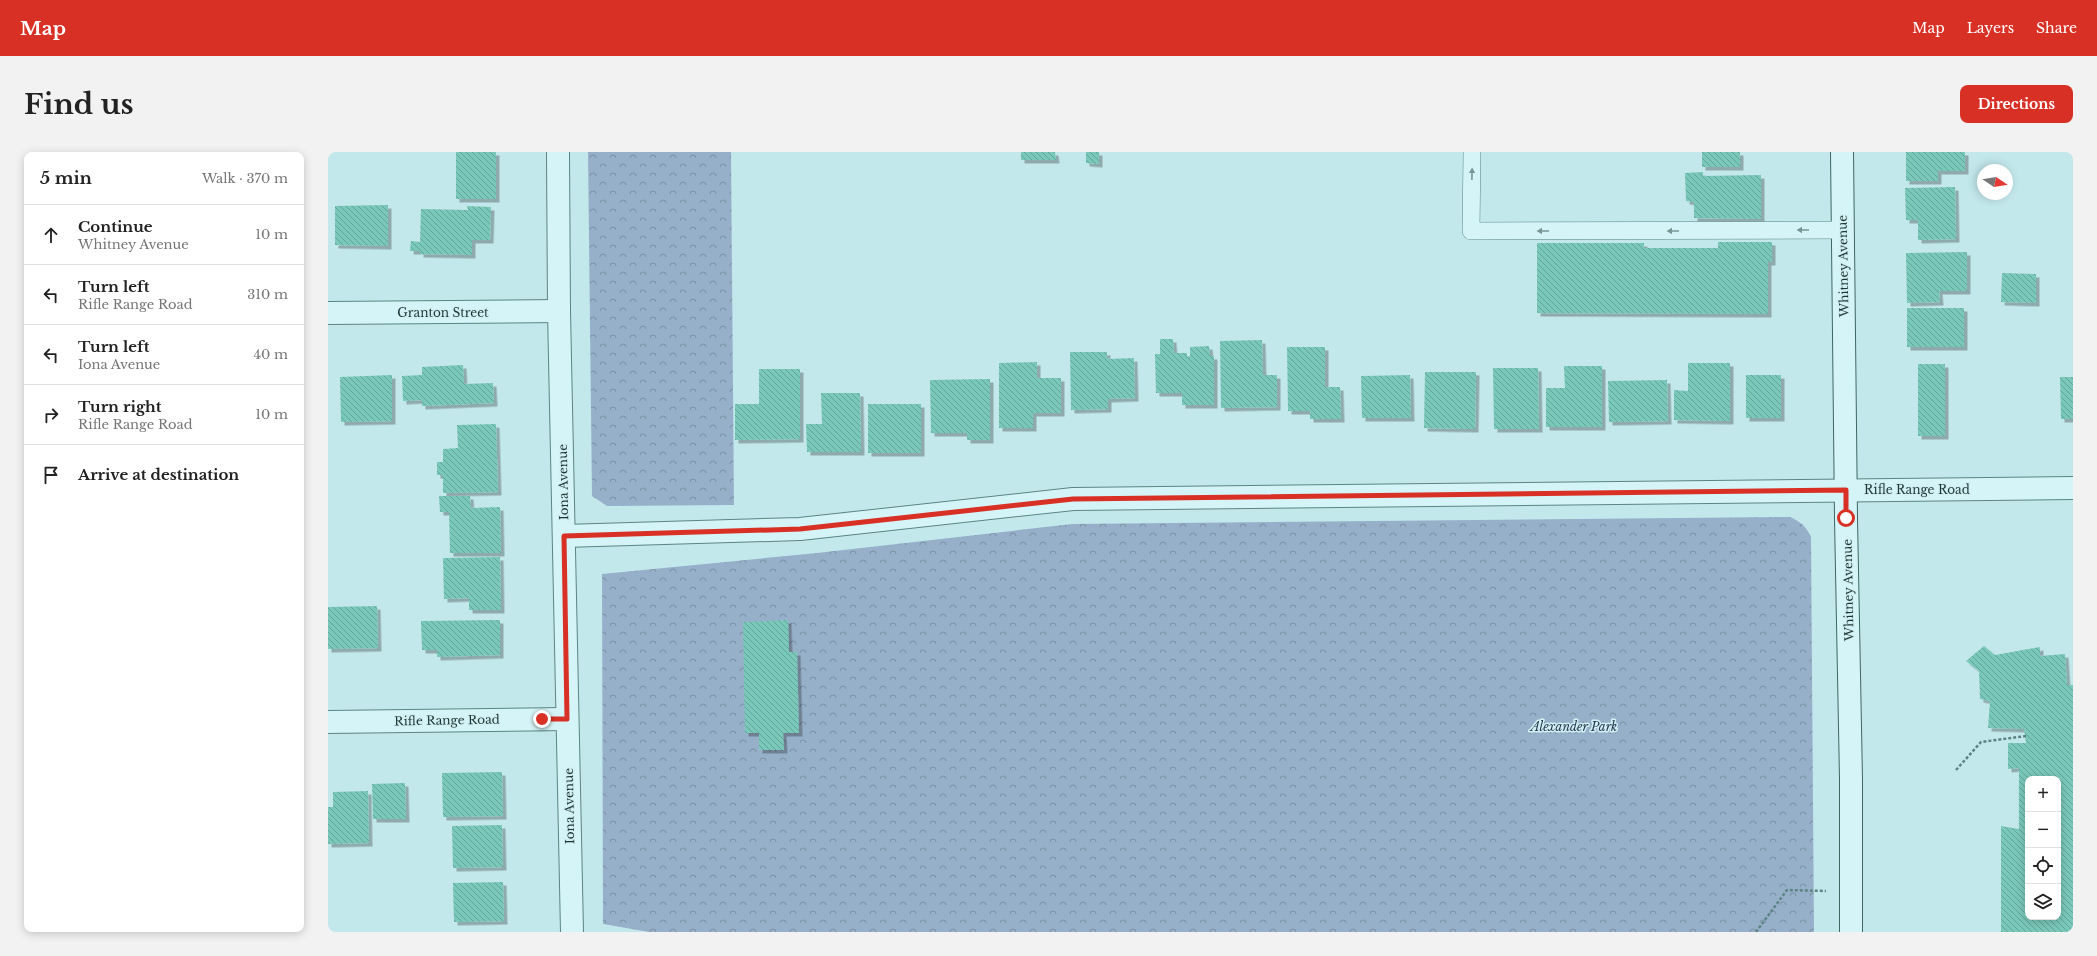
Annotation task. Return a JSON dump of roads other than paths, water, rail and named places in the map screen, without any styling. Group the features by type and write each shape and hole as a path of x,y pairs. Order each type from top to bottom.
{"street":[{"name":"Iona Avenue","path":"558,152 558,311 572,932"},
{"name":"Whitney Avenue","path":"1842,152 1851,779 1851,932"},
{"name":"Granton Street","path":"328,313 558,311"},
{"name":"Rifle Range Road","path":"564,536 800,529 1073,499 2073,488"},
{"name":"Rifle Range Road","path":"328,722 567,719"}],"lane":[{"path":"1472,152 1471,231 1842,230"}],"park label":[{"name":"Alexander Park","path":"1574,726"}]}
